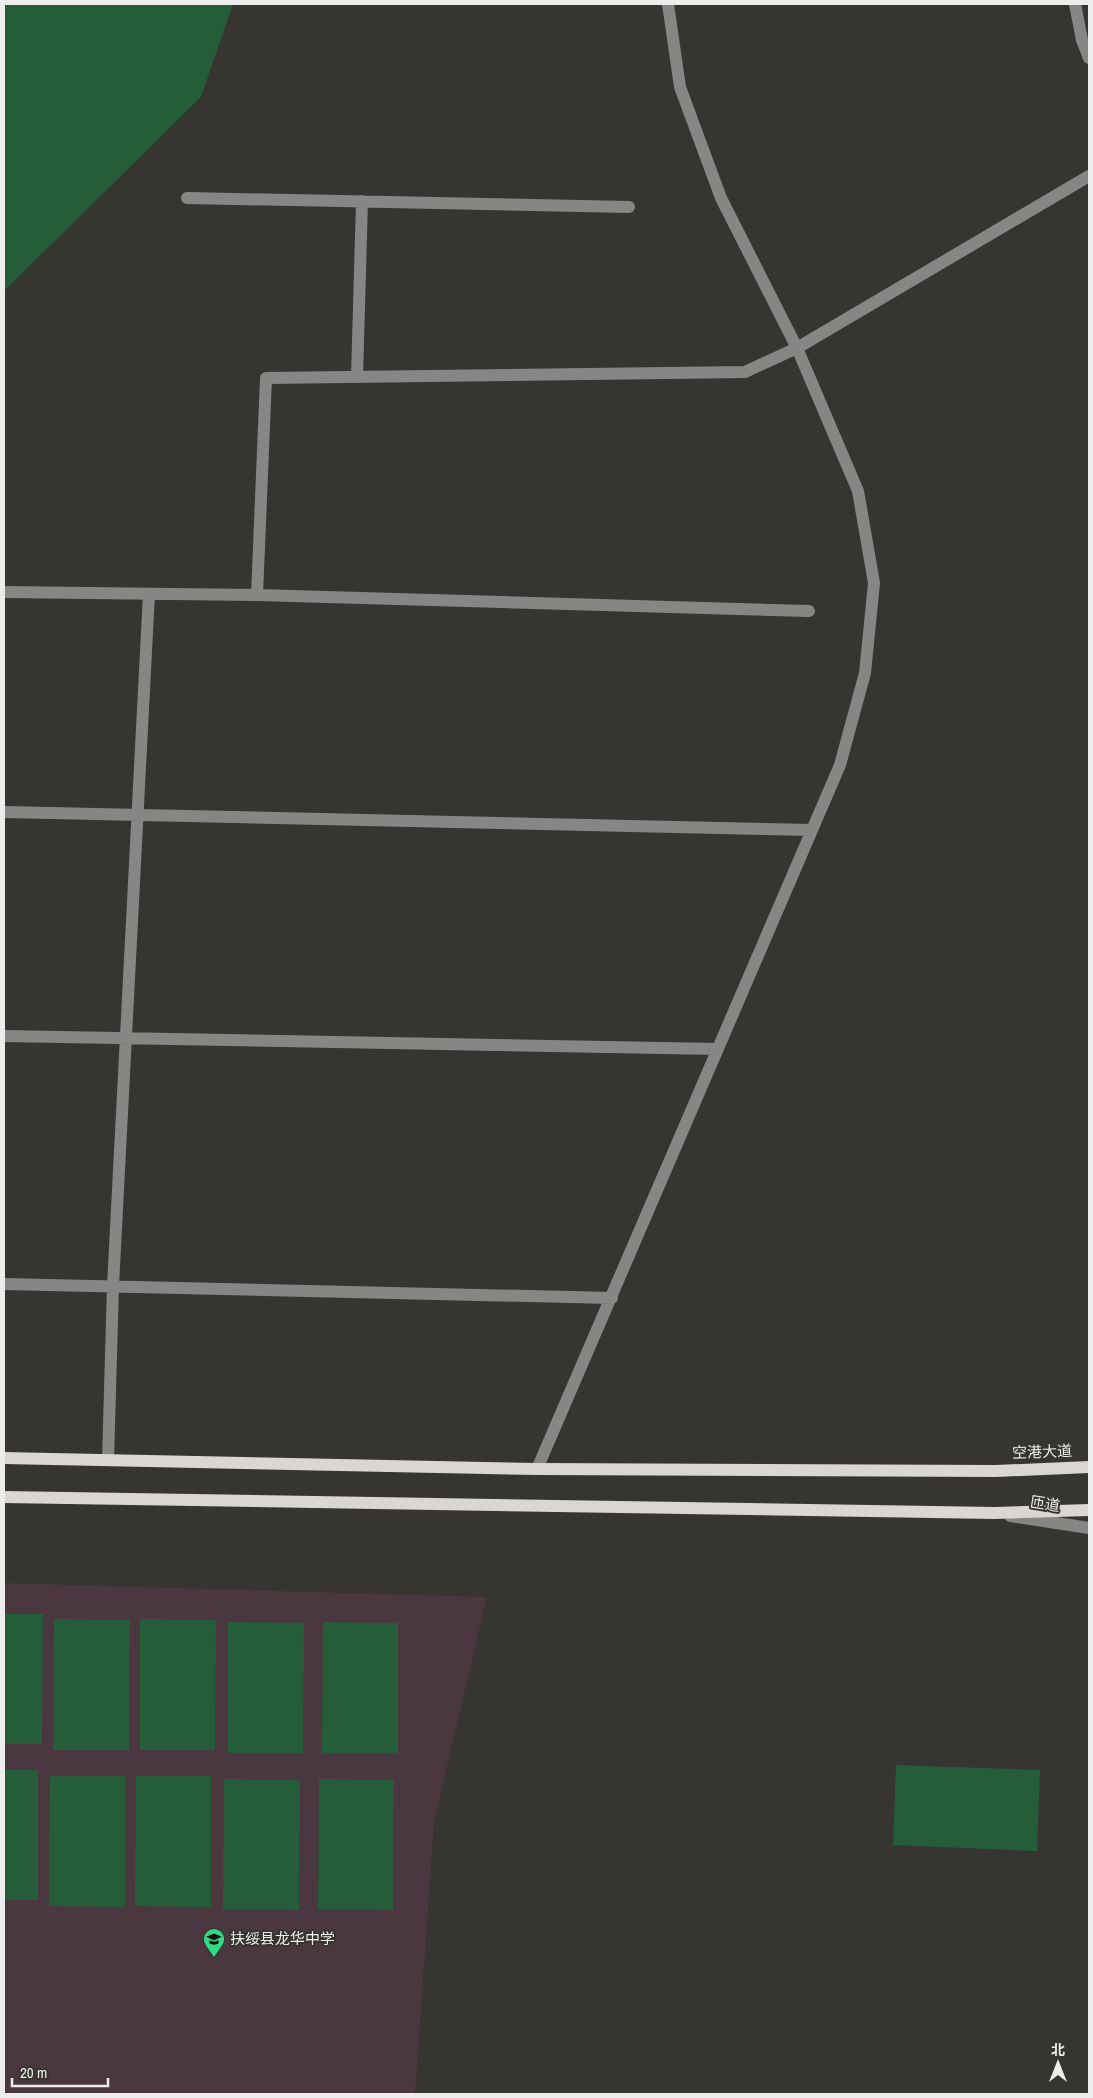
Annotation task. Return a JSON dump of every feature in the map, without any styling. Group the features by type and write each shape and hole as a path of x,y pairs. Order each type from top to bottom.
{"main road":[{"name":"空港大道","path":"4,1458 537,1469 996,1470 1089,1467"},
{"path":"4,1497 995,1513 1089,1510"}],"street":[{"path":"537,1469 840,765 864,673 874,583 858,491 797,348 721,198 680,88 668,4"},
{"path":"1075,4 1082,40 1089,58"},
{"path":"257,595 266,378 745,372 797,348 1089,176"},
{"path":"187,198 629,207"},
{"path":"357,377 362,201"},
{"path":"4,592 257,595 809,611"},
{"path":"108,1460 113,1286 149,594"},
{"path":"4,812 812,830"},
{"path":"4,1036 718,1049"},
{"path":"4,1284 612,1298"},
{"name":"匝道","path":"995,1513 1089,1528"}],"shaded area":[{"name":"扶绥县龙华中学","path":"4,1583 487,1597 434,1822 415,2094 4,2094"}],"green space":[{"path":"4,4 233,4 201,97 4,291"},
{"path":"4,1614 43,1614 42,1744 4,1744"},
{"path":"54,1619 130,1620 129,1750 53,1750"},
{"path":"140,1619 216,1620 215,1750 140,1750"},
{"path":"228,1622 304,1623 303,1753 228,1753"},
{"path":"323,1622 398,1623 398,1753 322,1753"},
{"path":"896,1765 1040,1770 1037,1851 893,1845"},
{"path":"4,1770 38,1770 38,1900 4,1900"},
{"path":"50,1776 125,1776 125,1907 49,1906"},
{"path":"136,1776 211,1776 211,1907 135,1906"},
{"path":"224,1779 300,1780 299,1910 223,1909"},
{"path":"319,1779 394,1780 393,1910 318,1909"}],"place":[{"name":"扶绥县龙华中学","path":"214,1958"}]}
